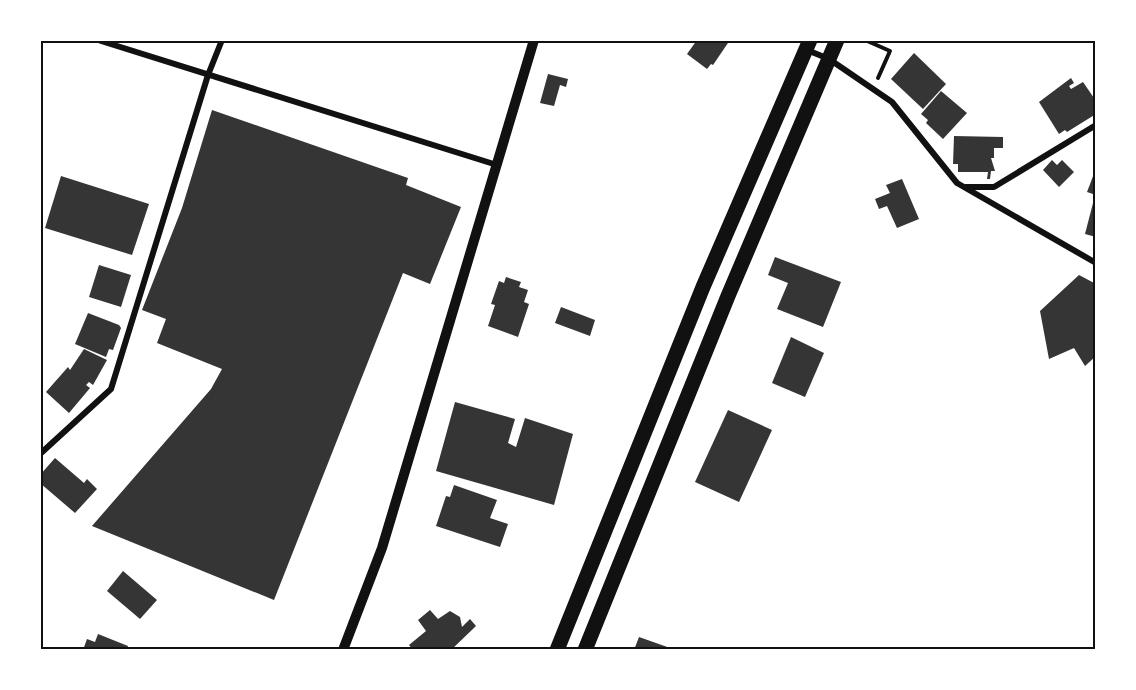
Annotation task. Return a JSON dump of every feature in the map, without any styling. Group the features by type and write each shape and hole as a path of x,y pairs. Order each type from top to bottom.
{"highway":[{"path":"585,650 706,351 837,40"},
{"path":"557,650 703,287 808,45"}],"street":[{"path":"98,40 497,165"},
{"path":"40,454 111,389 208,75 222,40"},
{"path":"343,650 382,548 534,40"},
{"path":"808,45 892,102 957,183 1095,263"},
{"path":"965,188 994,188 1095,125"}],"path":[{"path":"865,40 890,51 883,68"}],"building":[{"path":"697,40 730,40 713,65 711,64 707,69 687,54"},
{"path":"914,53 946,84 923,109 891,79"},
{"path":"548,74 568,79 566,87 560,85 554,106 540,103"},
{"path":"1071,78 1074,83 1069,86 1071,89 1083,82 1096,101 1096,114 1067,132 1065,130 1059,134 1039,102"},
{"path":"941,91 967,113 943,139 926,123 928,120 921,114"},
{"path":"212,110 408,178 406,185 461,207 430,284 403,273 274,600 92,526 211,389 222,369 157,343 166,319 142,310 182,208"},
{"path":"954,136 1003,137 1003,148 994,148 994,158 991,158 995,171 991,171 990,179 987,179 988,172 958,172 958,164 953,164"},
{"path":"1052,160 1057,165 1062,160 1074,172 1059,187 1043,170"},
{"path":"1096,171 1096,195 1087,192"},
{"path":"61,176 149,204 132,255 45,228"},
{"path":"902,179 919,219 897,228 887,206 879,209 875,199 890,193 886,185"},
{"path":"1093,203 1096,204 1096,237 1085,234"},
{"path":"775,257 841,282 823,327 777,309 788,283 768,275"},
{"path":"99,265 131,275 121,307 89,297"},
{"path":"1079,275 1096,284 1096,356 1085,366 1074,348 1049,359 1040,311"},
{"path":"506,277 521,282 519,287 528,290 524,302 529,304 518,337 488,326 495,305 491,304 499,281 504,283"},
{"path":"561,307 595,320 590,336 555,323"},
{"path":"88,313 119,325 121,328 113,350 109,349 106,357 75,344"},
{"path":"791,337 824,353 805,397 772,383"},
{"path":"84,349 107,360 93,385 89,382 86,385 90,388 69,413 46,392 68,367 70,370"},
{"path":"455,402 515,419 508,443 516,447 525,418 573,434 554,505 436,471"},
{"path":"728,410 772,430 739,502 695,482"},
{"path":"55,458 84,483 87,479 97,489 75,513 40,483 40,475"},
{"path":"454,485 497,500 490,518 508,524 500,547 436,526 446,496 450,497"},
{"path":"123,571 157,600 140,619 107,591"},
{"path":"430,610 438,619 450,611 460,617 462,627 470,619 476,626 451,650 413,650 409,645 426,631 418,620"},
{"path":"98,634 128,646 127,650 83,650 87,639 95,642"},
{"path":"639,637 673,649 673,650 634,650"}]}
